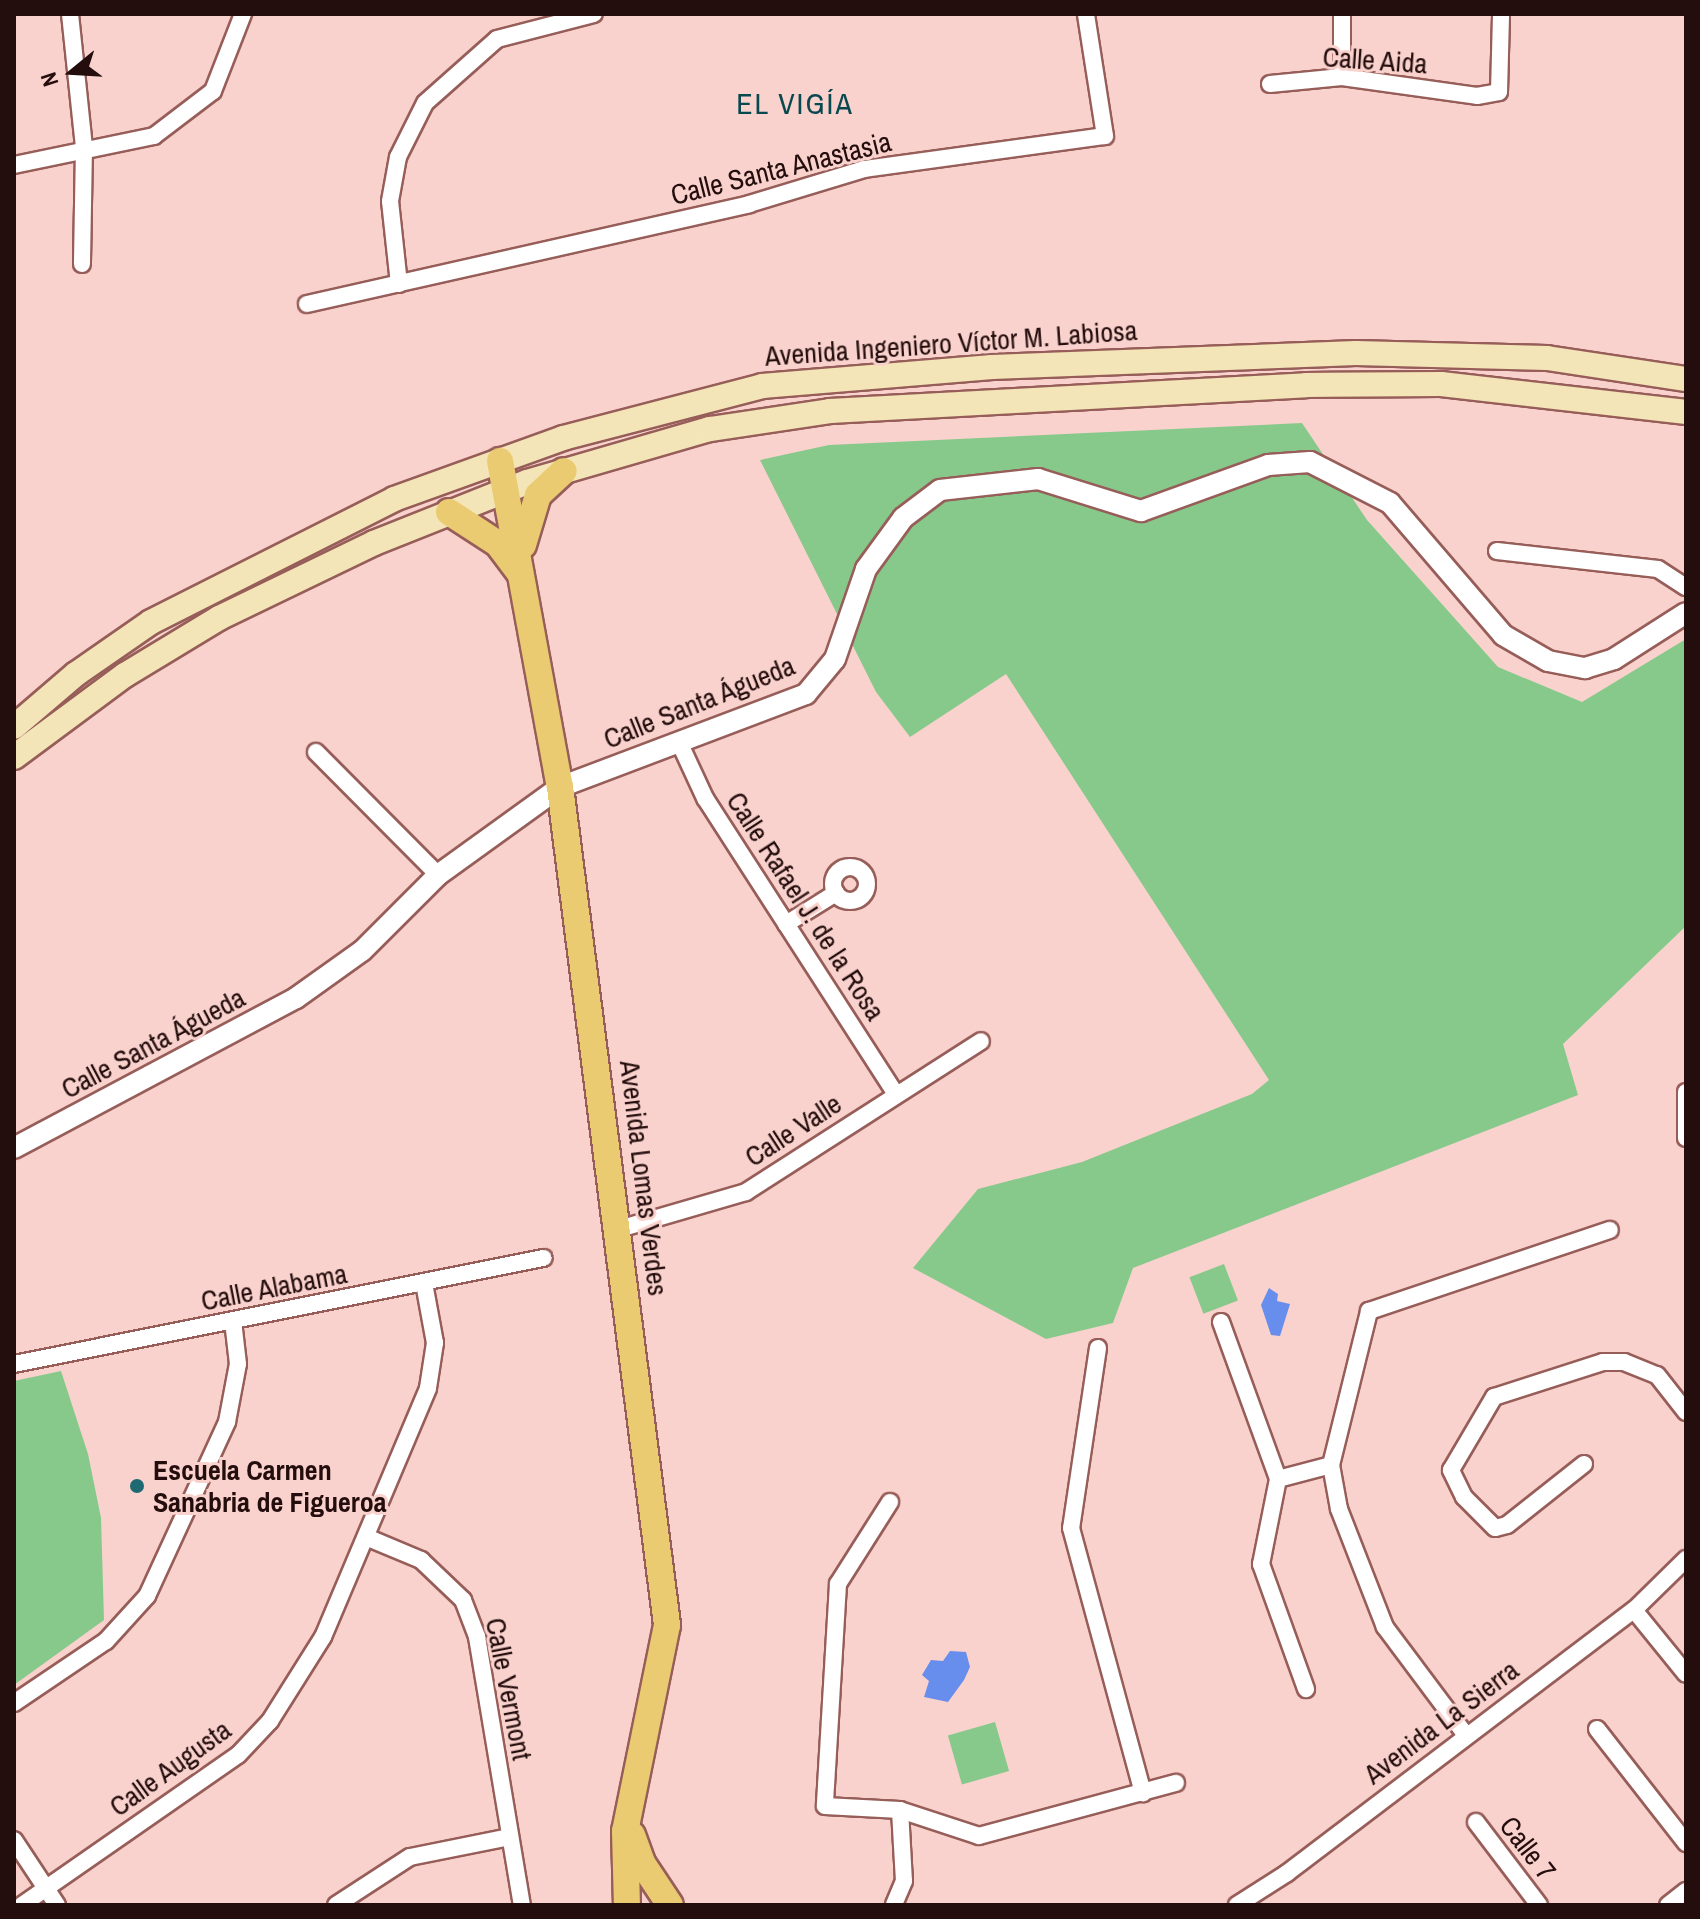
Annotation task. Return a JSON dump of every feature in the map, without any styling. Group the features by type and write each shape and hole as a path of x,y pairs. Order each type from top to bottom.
{"main road":[{"name":"Avenida Ingeniero Víctor M. Labiosa","path":"14,727 76,674 151,622 394,499 563,438 762,386 976,368 1238,354 1431,353 1547,358 1686,379"},
{"path":"14,757 125,675 219,618 449,512 564,471 775,416 1154,393 1441,384 1686,412"},
{"name":"Avenida Lomas Verdes","path":"500,461 560,787 619,1229 667,1625 628,1819 627,1905"},
{"path":"522,571 528,517 538,495 564,471"},
{"path":"449,512 498,544 522,571"},
{"path":"628,1819 642,1863 670,1905"}],"street":[{"path":"70,14 84,147 82,264"},
{"path":"14,165 84,147 154,136 213,91 243,24 243,14"},
{"path":"399,284 390,201 398,157 425,103 497,39 594,14"},
{"name":"Calle Santa Anastasia","path":"307,304 749,204 864,169 1105,136 1086,14"},
{"path":"1342,14 1342,77"},
{"name":"Calle Aida","path":"1270,84 1342,77 1477,96 1499,92 1501,14"},
{"name":"Calle Santa Águeda","path":"14,1148 296,998 362,951 438,875 560,787 806,694 835,659 866,569 903,518 940,490 1038,479 1141,511 1268,465 1310,462 1390,503 1503,635 1548,661 1585,668 1614,659 1686,613"},
{"path":"1497,551 1658,569 1686,587"},
{"name":"Calle Rafael J. de la Rosa","path":"680,744 705,798 895,1093"},
{"path":"316,752 438,875"},
{"path":"786,924 836,893"},
{"name":"Calle Valle","path":"619,1229 746,1192 895,1093 981,1041"},
{"path":"1686,1092 1686,1138"},
{"path":"1465,1734 1385,1627 1339,1509 1331,1465 1369,1311 1610,1230"},
{"name":"Calle Alabama","path":"14,1364 543,1258"},
{"name":"Calle Augusta","path":"22,1905 238,1755 270,1721 323,1637 428,1388 435,1343 424,1283"},
{"path":"14,1703 106,1641 147,1596 227,1422 238,1364 233,1321"},
{"path":"1221,1322 1278,1479 1261,1564 1306,1689"},
{"path":"1098,1348 1071,1528 1143,1793"},
{"path":"1584,1464 1507,1525 1495,1528 1464,1497 1451,1470 1494,1397 1594,1364 1640,1366 1672,1389 1686,1412"},
{"path":"1278,1479 1331,1465"},
{"path":"890,1502 838,1584 825,1806 900,1810 979,1836 1176,1783"},
{"name":"Calle Vermont","path":"366,1537 421,1560 463,1600 477,1637 522,1905"},
{"name":"Avenida La Sierra","path":"1237,1905 1287,1873 1465,1734 1634,1610 1686,1559"},
{"path":"1634,1610 1686,1674"},
{"path":"1597,1729 1686,1843"},
{"path":"894,1905 904,1881 900,1810"},
{"name":"Calle 7","path":"1476,1822 1539,1905"},
{"path":"336,1905 410,1857 509,1837"},
{"path":"14,1840 57,1905"},
{"path":"1668,1905 1686,1891"}],"green space":[{"path":"1302,423 1367,520 1498,667 1582,702 1686,639 1686,926 1563,1044 1578,1095 1133,1268 1113,1323 1046,1339 913,1268 978,1189 1082,1162 1252,1094 1269,1080 1006,674 910,737 876,692 760,460 829,445"},
{"path":"1224,1264 1238,1300 1203,1314 1189,1277"},
{"path":"61,1371 88,1454 101,1518 104,1620 14,1685 14,1381"},
{"path":"995,1722 1009,1771 962,1785 948,1736"}],"water":[{"path":"1269,1288 1278,1294 1277,1301 1290,1304 1280,1336 1271,1335 1261,1305"},
{"path":"950,1651 966,1652 970,1667 964,1680 948,1702 924,1697 929,1681 922,1675 931,1660 943,1661"}],"place":[{"name":"Escuela Carmen Sanabria de Figueroa","path":"137,1486"}],"district":[{"name":"EL VIGÍA","path":"795,103"}]}
